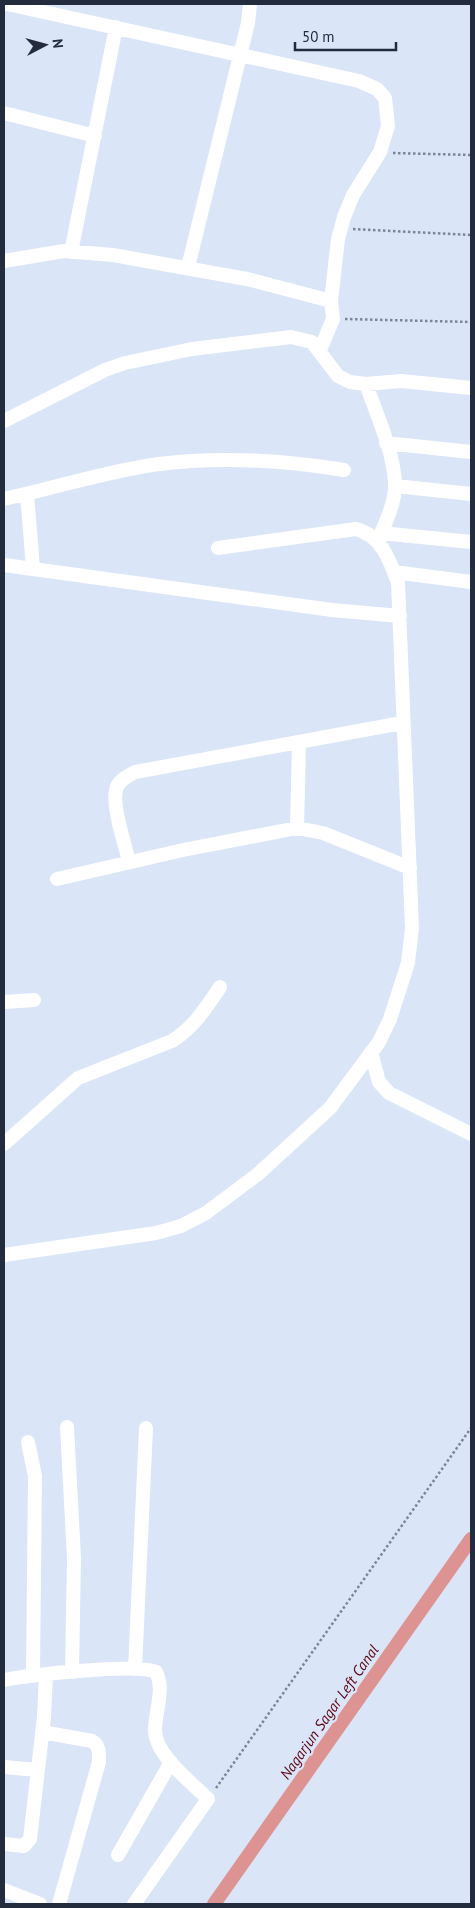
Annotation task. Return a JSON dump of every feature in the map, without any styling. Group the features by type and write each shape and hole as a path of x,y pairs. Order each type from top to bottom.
{"street":[{"path":"7,4 359,81 377,89 385,98 388,110 388,126 380,152 353,195 341,228 331,301 332,319 328,325 320,350"},
{"path":"188,267 240,54 250,4"},
{"path":"72,252 116,27"},
{"path":"4,113 95,136"},
{"path":"4,261 72,252 113,255 188,267 331,301"},
{"path":"4,421 105,370 125,363 192,349 291,337 312,342 338,376 350,382 366,384 401,381 471,388"},
{"path":"4,1255 156,1233 181,1226 206,1213 258,1174 330,1108 379,1042 390,1019 408,963 412,928 410,868 402,723 398,583 380,537 392,506 395,486 386,443 366,384"},
{"path":"386,443 471,452"},
{"path":"4,499 158,464 218,458 270,460 344,470"},
{"path":"395,486 471,494"},
{"path":"27,494 33,568"},
{"path":"218,548 356,529 380,537 471,542"},
{"path":"4,565 332,610 400,616"},
{"path":"394,572 471,582"},
{"path":"129,862 116,803 116,788 122,780 135,772 202,759 299,744 402,723"},
{"path":"297,828 299,744"},
{"path":"57,879 129,862 297,828 323,833 410,868"},
{"path":"4,1144 78,1078 172,1041 186,1032 198,1020 220,987"},
{"path":"4,1002 34,1000"},
{"path":"371,1052 379,1082 389,1094 471,1134"},
{"path":"67,1427 74,1558 72,1672"},
{"path":"135,1669 146,1428"},
{"path":"4,1844 24,1846 30,1839 42,1732 35,1476 28,1442"},
{"path":"4,1680 39,1674 72,1672 135,1669 156,1672 159,1678 155,1732 160,1749 208,1799 134,1904"},
{"path":"42,1732 92,1741 97,1744 99,1750 99,1762 59,1904"},
{"path":"118,1855 171,1762"},
{"path":"4,1767 37,1770"},
{"path":"4,1890 40,1904"}],"path":[{"path":"380,152 471,155"},
{"path":"341,228 471,235"},
{"path":"332,319 471,322"},
{"path":"208,1799 471,1428"}],"waterway":[{"name":"Nagarjun Sagar Left Canal","path":"214,1904 471,1539"}]}
